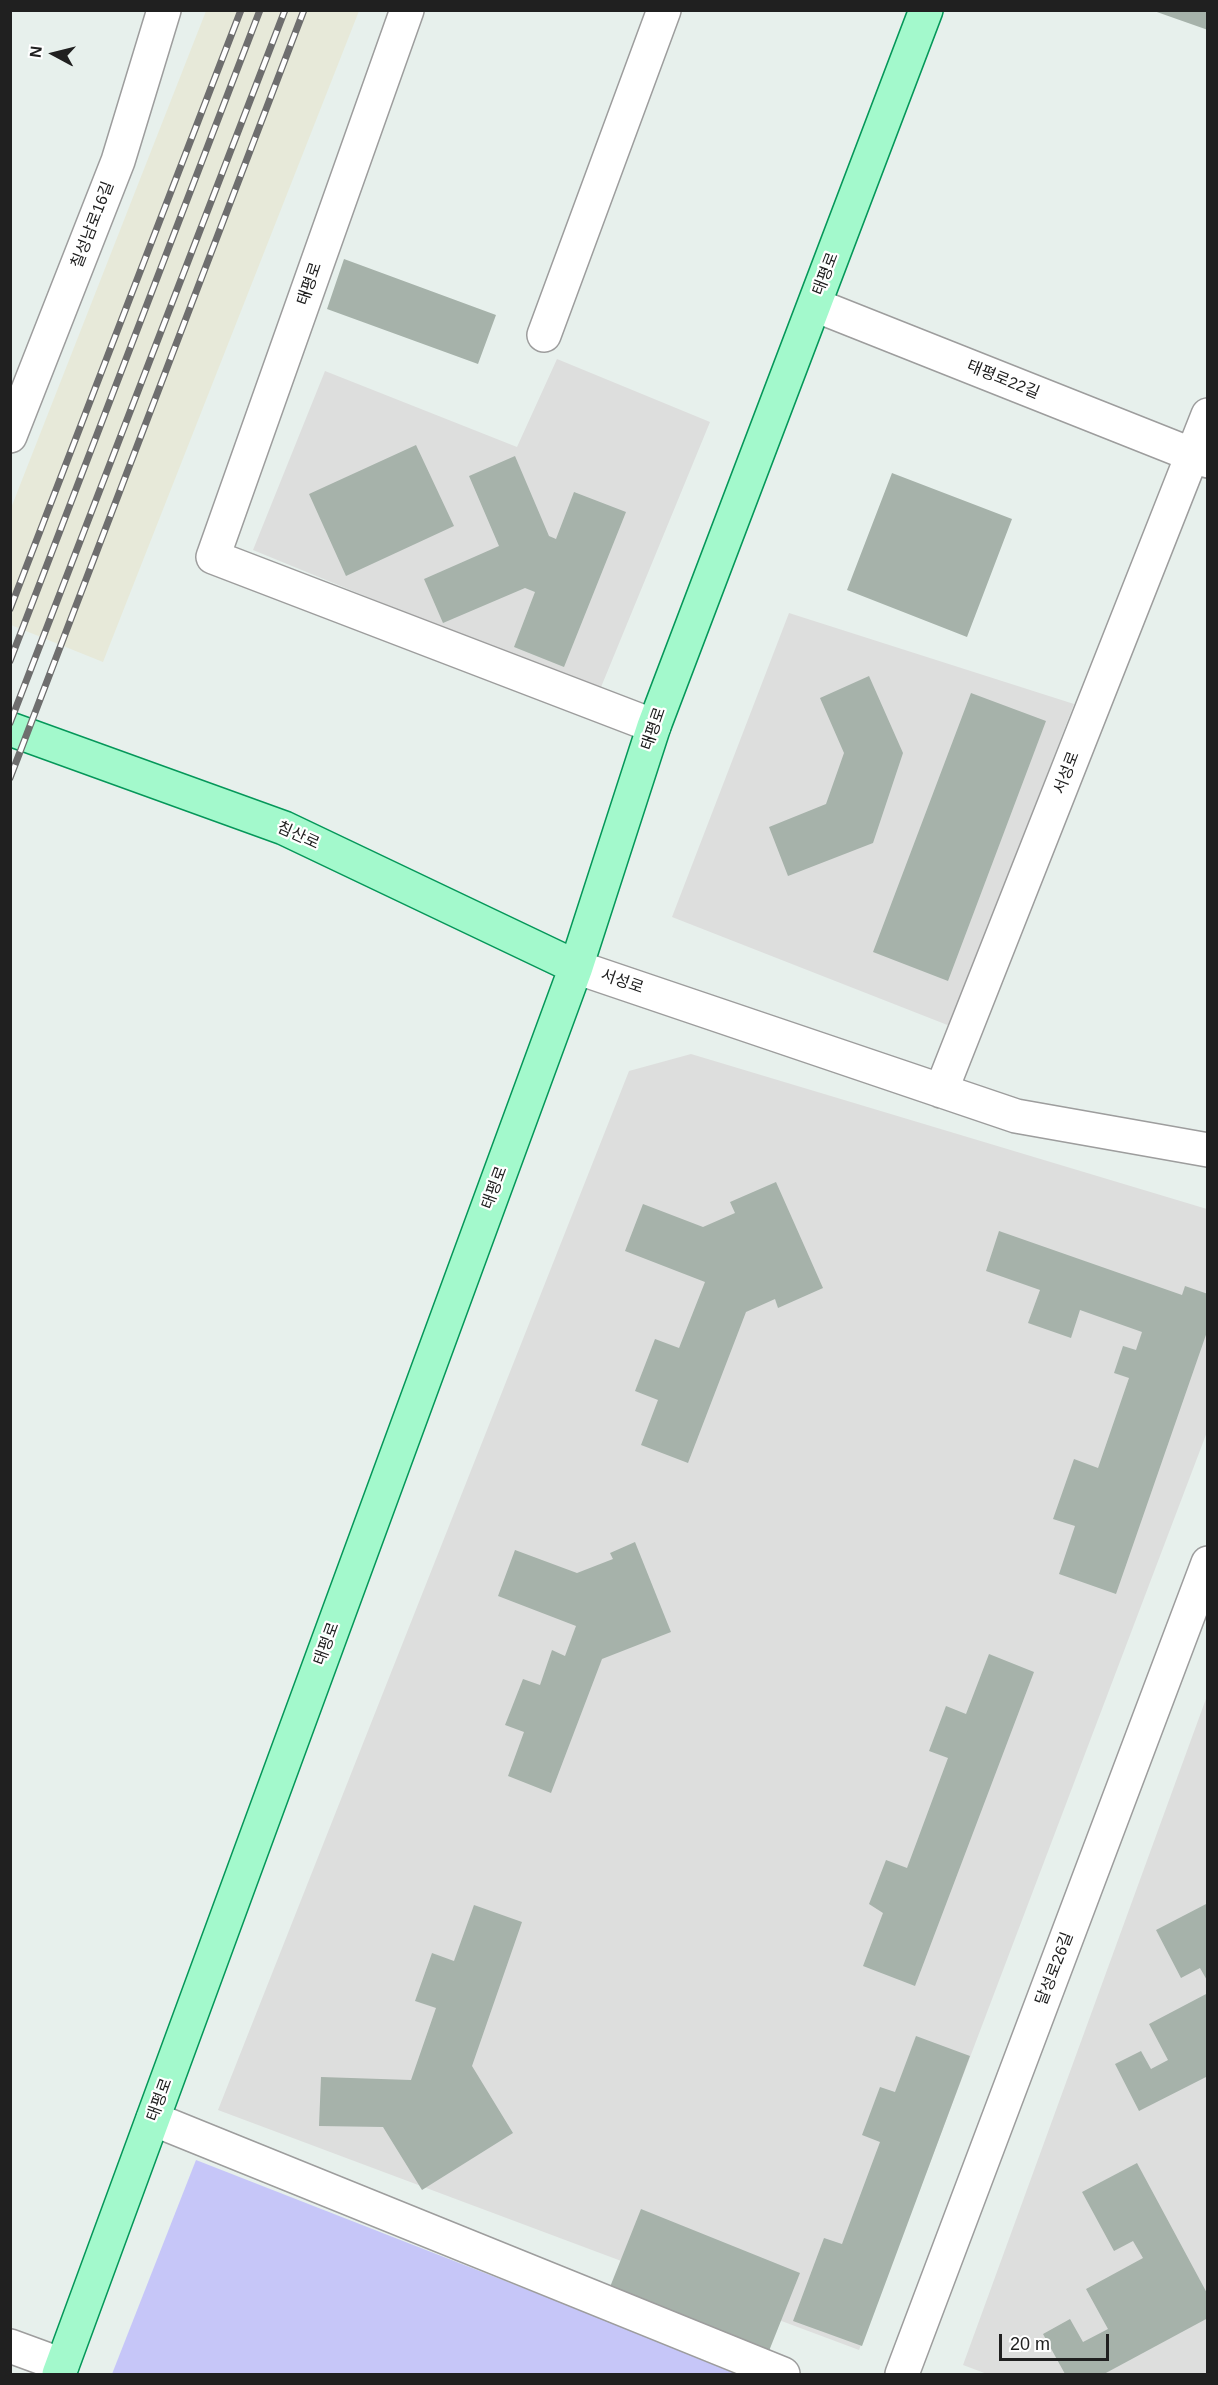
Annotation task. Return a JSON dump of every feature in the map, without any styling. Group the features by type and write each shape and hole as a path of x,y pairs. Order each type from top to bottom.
{"main road":[{"name":"태평로","path":"60,2370 576,967 654,726 926,10"},
{"name":"침산로","path":"10,729 284,828 576,967"}],"street":[{"name":"칠성남로16길","path":"10,436 118,160 164,10"},
{"name":"태평로","path":"407,10 213,557 654,726"},
{"path":"544,335 664,10"},
{"name":"태평로22길","path":"815,305 1200,458"},
{"path":"1200,458 1208,415"},
{"name":"서성로","path":"941,1091 1200,458"},
{"name":"서성로","path":"576,967 1016,1116 1208,1150"},
{"name":"달성로26길","path":"902,2374 1208,1563"},
{"path":"153,2119 783,2374"},
{"name":"태평로","path":"10,2346 60,2370"}],"shaded area":[{"path":"206,11 359,11 103,662 11,625 11,508"},
{"path":"557,359 710,422 599,692 253,550 325,371 517,447"},
{"path":"789,613 1074,704 950,1026 672,917"},
{"path":"691,1054 1207,1209 1207,1432 859,2350 218,2110 629,1071"},
{"path":"1207,1696 1207,2374 987,2374 963,2365"},
{"path":"196,2160 743,2374 112,2374"}],"building":[{"path":"1154,10 1208,10 1208,30 1154,11"},
{"path":"344,259 496,315 478,364 327,309"},
{"path":"416,445 454,526 346,576 309,494"},
{"path":"515,456 549,536 556,539 574,492 626,512 564,667 514,647 535,592 525,588 443,623 424,579 499,546 469,476"},
{"path":"892,473 1012,519 967,637 847,590"},
{"path":"869,676 903,753 873,843 788,876 769,827 826,804 844,753 820,698"},
{"path":"971,693 1046,721 948,981 873,952"},
{"path":"776,1182 823,1288 778,1308 775,1299 746,1312 688,1463 641,1445 658,1400 635,1391 655,1339 679,1348 705,1282 625,1251 643,1204 703,1227 735,1213 730,1202"},
{"path":"999,1231 1182,1295 1185,1286 1208,1294 1208,1329 1116,1594 1059,1574 1075,1526 1053,1519 1074,1459 1098,1468 1129,1378 1114,1373 1123,1346 1136,1350 1142,1332 1080,1310 1071,1338 1028,1323 1040,1290 986,1271"},
{"path":"635,1542 671,1632 602,1659 551,1793 508,1776 524,1732 505,1725 523,1679 540,1685 552,1650 565,1656 576,1626 498,1596 515,1550 577,1573 613,1559 610,1553"},
{"path":"989,1654 1034,1672 915,1986 863,1966 883,1913 869,1904 886,1860 907,1868 948,1758 929,1751 946,1706 966,1714"},
{"path":"1208,1903 1208,1982 1200,1968 1181,1978 1156,1930"},
{"path":"474,1905 522,1922 472,2066 513,2133 422,2190 383,2127 319,2126 321,2077 411,2080 436,2008 415,2001 432,1953 454,1961"},
{"path":"1208,1993 1208,2076 1139,2111 1115,2064 1141,2051 1151,2069 1168,2060 1149,2024"},
{"path":"916,2036 970,2056 862,2346 793,2321 824,2238 842,2244 880,2142 862,2135 880,2087 895,2092"},
{"path":"1137,2163 1208,2295 1208,2318 1104,2374 1065,2374 1043,2334 1070,2319 1083,2342 1108,2329 1086,2289 1143,2258 1133,2241 1114,2251 1082,2192"},
{"path":"641,2209 800,2273 767,2356 608,2292"}],"railway":[{"path":"10,609 241,10"},
{"path":"10,661 260,10"},
{"path":"10,723 285,10"},
{"path":"10,778 304,10"}]}
